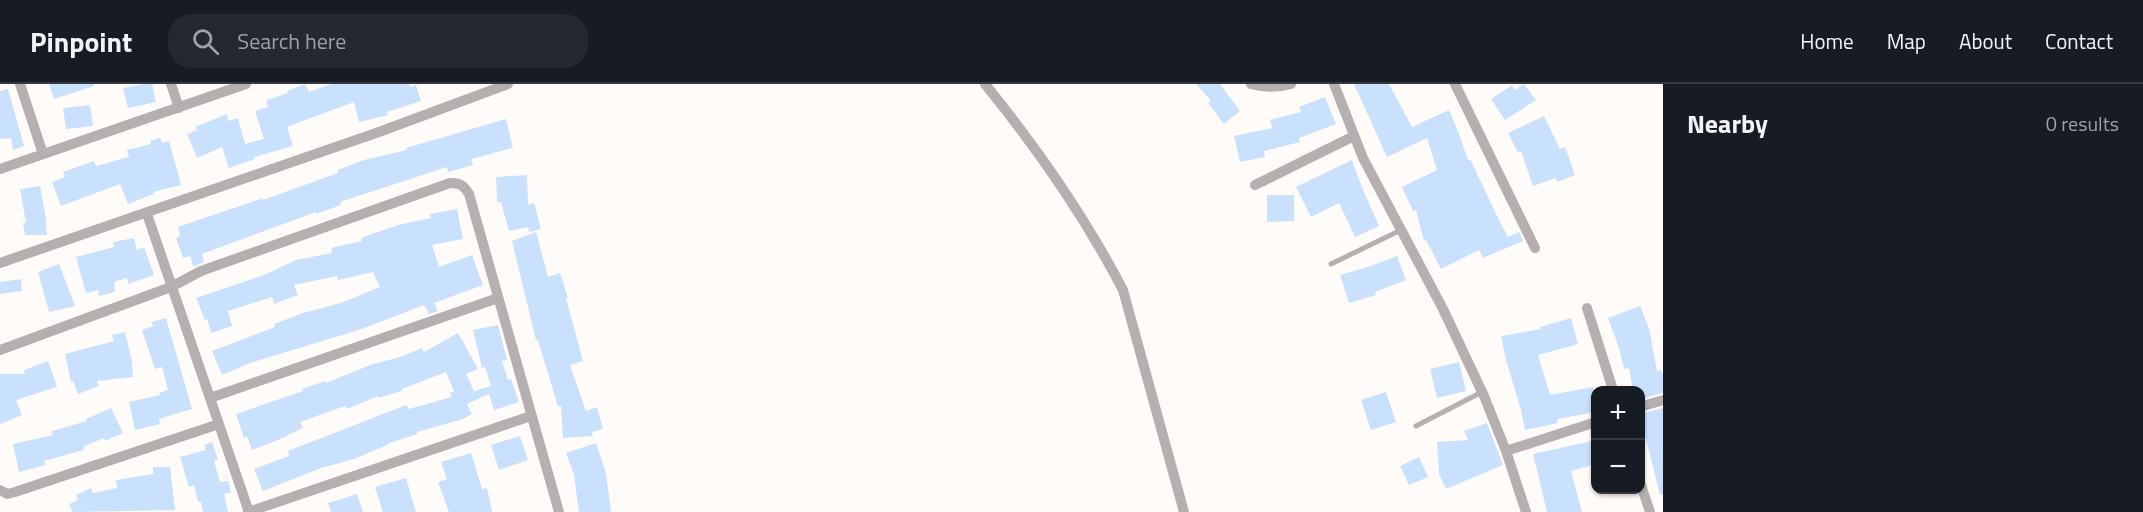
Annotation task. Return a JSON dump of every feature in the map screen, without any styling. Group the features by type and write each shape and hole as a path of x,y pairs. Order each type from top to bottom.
{"street":[{"path":"20,84 43,154"},
{"path":"171,84 180,108"},
{"path":"0,169 246,84"},
{"path":"0,263 147,214 508,84"},
{"path":"985,84 1042,158 1109,263 1123,290 1184,512"},
{"path":"1251,84 1263,87 1281,87 1291,84"},
{"path":"1334,84 1363,158 1443,309 1482,392 1506,451 1526,512"},
{"path":"1455,84 1535,248"},
{"path":"1255,185 1354,136"},
{"path":"0,350 171,287 201,272 450,183 459,183 469,194 559,512"},
{"path":"147,214 249,512 531,416"},
{"path":"210,398 498,298"},
{"path":"1587,308 1611,386"},
{"path":"1645,406 1663,400"},
{"path":"0,490 7,494 15,492 219,424"},
{"path":"1506,451 1591,424"},
{"path":"1645,494 1650,512"}],"lane":[{"path":"1331,264 1401,230"},
{"path":"1416,426 1482,392"}],"building":[{"path":"49,84 94,84 94,86 54,99"},
{"path":"152,84 156,102 128,108 123,88"},
{"path":"305,84 309,92 331,84 409,84 410,87 416,85 421,101 387,112 388,115 359,122 354,102 287,127 293,146 254,157 255,159 229,168 222,147 197,158 187,134 197,130 195,127 227,114 228,121 238,118 245,144 264,139 255,111 268,107 266,100 288,93 287,91"},
{"path":"1196,84 1220,84 1240,111 1224,124 1208,103 1211,101"},
{"path":"1354,84 1389,84 1412,127 1449,110 1468,160 1470,159 1508,237 1519,232 1523,241 1483,258 1479,250 1441,269 1426,240 1424,241 1416,210 1413,211 1402,187 1437,170 1427,138 1387,157"},
{"path":"1524,84 1536,100 1505,120 1491,99 1512,85 1515,90"},
{"path":"8,89 24,146 13,150 11,138 0,139 0,91"},
{"path":"1325,97 1336,124 1299,138 1300,142 1264,151 1265,157 1240,162 1234,136 1272,128 1270,120 1301,112 1299,107"},
{"path":"90,105 93,126 66,129 63,108"},
{"path":"1544,116 1560,149 1565,147 1575,175 1557,182 1556,178 1533,186 1521,151 1518,153 1508,133"},
{"path":"506,119 513,148 471,159 473,165 448,172 447,167 340,202 341,205 202,254 204,262 195,266 190,256 183,258 176,238 180,236 178,227 338,173 338,170 364,160 407,150 406,148"},
{"path":"160,138 162,143 169,141 181,185 153,192 154,194 128,204 120,184 61,206 52,182 65,177 63,172 94,161 96,166 129,157 127,150 151,144 150,141"},
{"path":"1352,160 1379,226 1355,237 1339,203 1311,217 1296,187"},
{"path":"527,175 528,205 534,203 541,229 529,232 528,227 509,231 501,202 497,202 496,177"},
{"path":"40,186 47,235 25,235 23,223 26,223 20,189"},
{"path":"1267,195 1294,195 1294,221 1267,222"},
{"path":"457,209 463,239 432,245 439,267 472,255 483,285 434,303 438,311 429,314 424,305 359,330 250,363 222,375 212,351 275,327 274,324 303,313 341,303 380,287 373,272 338,280 337,276 294,285 298,295 274,304 272,297 228,311 232,326 211,333 207,319 205,320 196,298 264,275 296,260 332,253 331,248 362,241 361,238 398,225 431,218 430,214"},
{"path":"536,232 548,277 560,273 568,298 566,298 583,361 570,365 586,411 597,407 603,429 592,432 593,436 563,438 561,406 558,407 538,340 536,340 512,241"},
{"path":"134,238 137,250 144,247 154,275 128,284 127,278 114,282 115,292 99,296 98,290 86,293 76,257 114,247 113,242"},
{"path":"1397,256 1406,280 1375,292 1376,295 1349,303 1340,275"},
{"path":"59,264 75,306 49,312 38,272"},
{"path":"21,279 22,291 0,294 0,282"},
{"path":"1640,306 1649,328 1657,371 1661,370 1663,375 1663,393 1645,398 1645,386 1632,386 1629,368 1624,369 1608,318"},
{"path":"166,318 192,409 159,419 160,424 135,430 129,402 160,395 159,393 168,390 162,367 155,369 142,330 153,326 152,322"},
{"path":"1571,318 1578,344 1538,355 1550,395 1591,387 1591,413 1557,419 1558,423 1525,430 1501,336 1541,329 1540,327"},
{"path":"498,325 507,360 502,361 519,402 494,410 489,394 467,404 472,414 463,419 417,432 417,434 354,459 321,468 263,491 254,469 289,456 288,451 406,405 409,409 452,397 450,393 454,391 446,372 402,389 402,391 378,398 378,396 347,409 345,406 300,422 303,428 252,450 247,436 244,438 236,414 370,365 422,348 424,352 458,333 478,369 466,374 474,391 491,386 485,367 482,368 473,330"},
{"path":"125,332 132,361 133,377 97,381 99,386 78,394 73,381 71,382 65,354 114,341 112,335"},
{"path":"48,361 57,387 16,400 22,415 0,424 0,374 25,374 24,370"},
{"path":"1459,362 1466,391 1437,398 1430,369"},
{"path":"1386,392 1396,422 1371,430 1361,400"},
{"path":"111,408 123,433 83,447 84,450 44,461 46,465 19,472 13,444 53,435 52,431 87,421 86,419"},
{"path":"1663,408 1663,494 1660,495 1645,435 1645,413"},
{"path":"1487,423 1503,465 1446,489 1439,474 1437,442 1468,440 1464,431"},
{"path":"520,436 528,460 499,470 491,445"},
{"path":"1591,441 1591,465 1571,471 1582,512 1547,512 1533,454"},
{"path":"212,442 218,460 214,461 220,482 229,481 231,493 224,494 228,512 203,512 194,485 189,487 180,457 206,450 204,445"},
{"path":"596,443 606,473 611,512 579,512 574,475 566,453"},
{"path":"471,453 482,489 487,488 492,512 449,512 438,482 447,479 441,462"},
{"path":"1419,457 1428,477 1409,485 1400,466"},
{"path":"153,467 170,467 175,510 73,512 69,504 78,500 76,495 91,488 93,493 117,488 116,480 153,474"},
{"path":"406,478 416,512 383,512 375,487"},
{"path":"357,494 363,512 331,512 328,503"}]}
